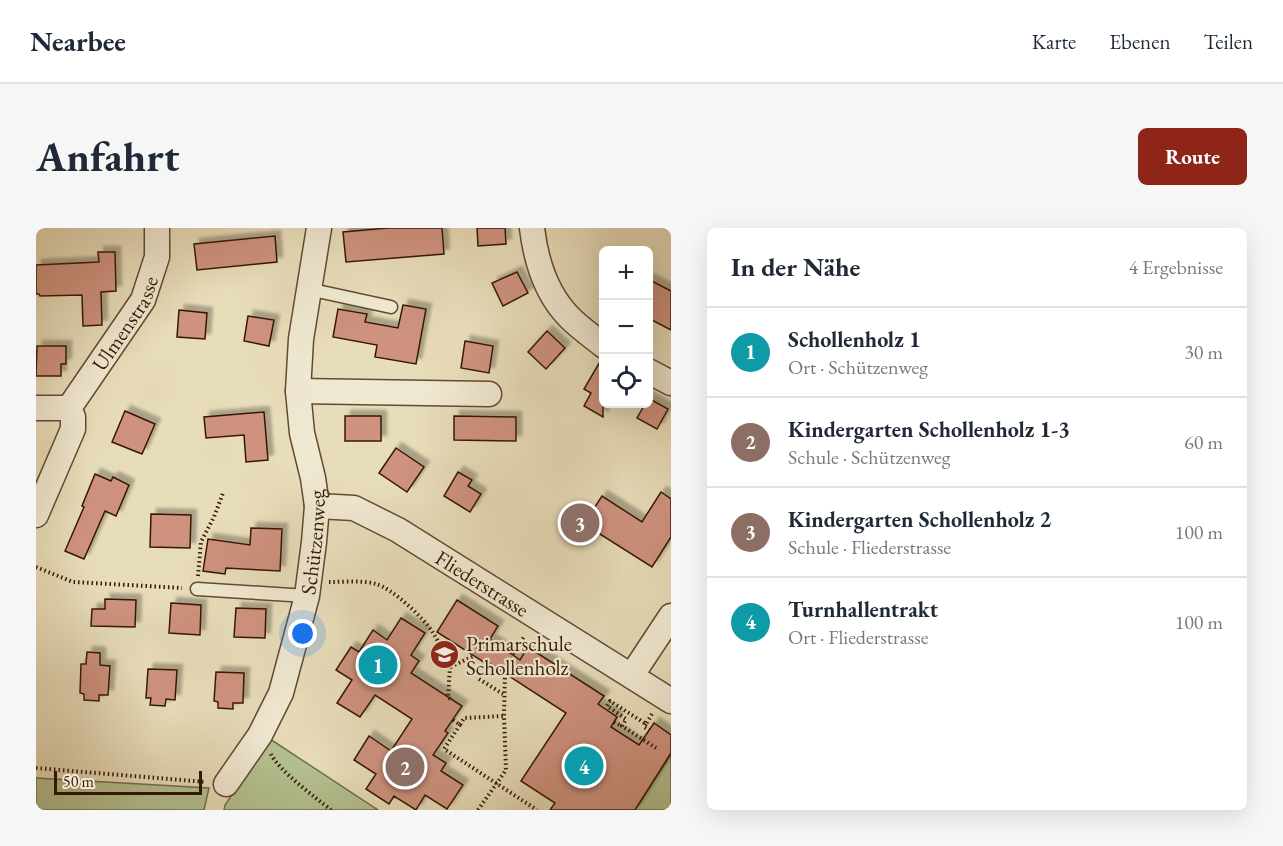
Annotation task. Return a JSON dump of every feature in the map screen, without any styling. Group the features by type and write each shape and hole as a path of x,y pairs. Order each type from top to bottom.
{"street":[{"name":"Ulmenstrasse","path":"69,408 143,300 157,257 157,228"},
{"name":"Schützenweg","path":"226,784 260,735 281,693 308,589 317,506 302,433 298,391 301,339 319,228"},
{"path":"532,228 538,262 549,291 570,319 599,343"},
{"path":"653,374 671,383"},
{"path":"298,391 489,394"},
{"path":"36,408 69,408 73,417 73,429 36,515"},
{"name":"Fliederstrasse","path":"317,506 354,508 398,530 667,698"},
{"path":"632,675 671,616"}],"lane":[{"path":"308,289 391,307"},
{"path":"197,589 308,589"}],"path":[{"path":"36,567 73,582 197,589 201,542 214,517 222,493"},
{"path":"308,589 370,583 380,584 397,596 420,616 433,632 450,667 448,697 451,700"},
{"path":"513,654 524,637"},
{"path":"450,667 474,656"},
{"path":"478,810 506,770 504,673"},
{"path":"479,680 504,694"},
{"path":"649,730 644,727 667,698"},
{"path":"622,726 626,719 606,706 610,701 646,724"},
{"path":"504,716 464,718 444,749 537,810"},
{"path":"453,720 460,725"},
{"path":"614,722 656,748"},
{"path":"260,735 274,760 331,810"},
{"path":"36,768 226,784"}],"green space":[{"path":"270,739 378,810 224,810 225,805"},
{"path":"671,754 671,810 635,810"},
{"path":"36,778 209,788 204,810 36,810"}],"building":[{"path":"388,228 442,228 444,254 346,262 343,232"},
{"path":"477,228 505,228 506,244 478,246"},
{"path":"275,236 277,262 197,270 194,244"},
{"path":"98,252 115,252 116,291 101,292 102,325 83,326 82,295 40,296 36,294 36,265 99,262"},
{"path":"517,272 528,293 503,306 492,283"},
{"path":"653,282 671,291 671,330 653,321"},
{"path":"403,305 426,309 416,364 375,357 377,345 333,337 338,309 367,314 365,322 398,328"},
{"path":"179,310 207,313 205,339 177,337"},
{"path":"248,316 274,320 269,346 244,341"},
{"path":"547,331 565,348 546,369 528,352"},
{"path":"465,341 493,346 489,373 461,368"},
{"path":"37,346 66,346 66,364 61,364 61,376 36,376"},
{"path":"599,363 599,408 603,408 603,417 584,406 591,393 584,389"},
{"path":"653,401 668,409 657,429 637,418 643,408 653,408"},
{"path":"125,411 155,424 142,454 112,442"},
{"path":"264,412 268,460 246,462 244,435 206,438 204,417"},
{"path":"345,416 381,416 381,441 345,441"},
{"path":"454,416 516,417 516,441 454,440"},
{"path":"396,448 424,467 407,492 379,473"},
{"path":"458,472 472,480 468,486 481,494 470,512 444,496"},
{"path":"95,474 111,481 113,477 129,485 116,516 105,511 84,559 65,551"},
{"path":"661,492 671,499 671,537 652,567 584,524 602,496 642,522"},
{"path":"151,514 191,515 190,548 150,547"},
{"path":"251,528 282,529 280,571 226,568 225,574 203,571 208,539 250,545"},
{"path":"105,599 136,600 135,627 91,626 92,609 105,609"},
{"path":"457,600 498,626 490,639 520,660 528,647 604,696 598,704 617,717 611,727 639,745 654,723 671,735 671,753 635,810 550,810 555,803 521,781 566,713 437,632"},
{"path":"171,603 201,605 200,635 169,633"},
{"path":"236,608 266,609 265,638 234,637"},
{"path":"401,618 425,633 411,655 419,661 411,673 462,706 445,731 448,733 433,755 446,763 441,771 463,785 447,809 425,795 416,810 394,796 389,804 366,789 376,774 354,760 369,736 391,751 412,719 375,695 360,717 337,703 352,680 336,670 351,647 359,652 373,630 387,640"},
{"path":"87,652 100,653 100,665 110,666 108,695 99,695 99,701 84,700 84,694 80,693 81,664 86,664"},
{"path":"148,669 177,670 175,700 166,699 165,706 150,705 151,698 146,698"},
{"path":"216,672 244,673 243,703 233,703 233,709 218,708 218,702 214,701"}],"place":[{"name":"Kindergarten Schollenholz 2","path":"580,523"},
{"name":"Primarschule Schollenholz","path":"445,655"},
{"name":"Schollenholz 1","path":"378,665"},
{"name":"Turnhallentrakt","path":"584,766"},
{"name":"Kindergarten Schollenholz 1-3","path":"405,767"}]}
